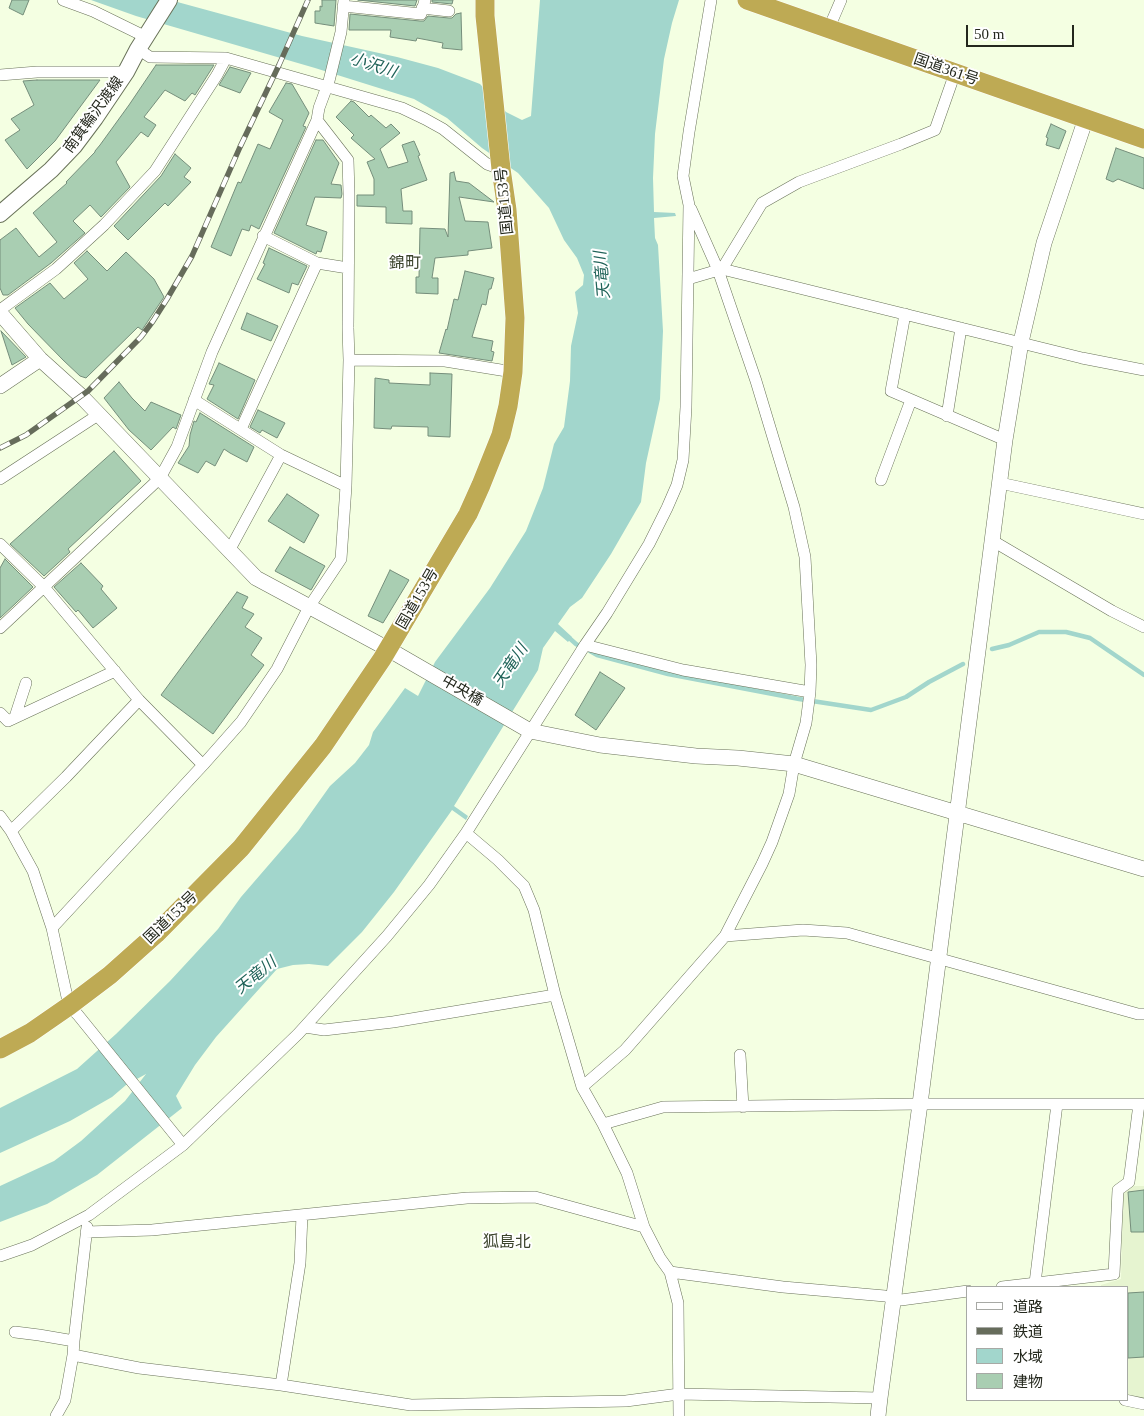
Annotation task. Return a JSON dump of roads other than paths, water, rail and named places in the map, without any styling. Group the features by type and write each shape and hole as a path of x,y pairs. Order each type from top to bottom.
{"highway":[{"name":"国道153号","path":"0,1049 74,1010 156,934 241,848 323,746 393,652 468,514 501,435 508,406 513,372 515,318 507,210 485,16 485,0"},
{"name":"国道361号","path":"747,0 1144,139"}],"main road":[{"name":"南箕輪沢渡線","path":"0,214 51,170 74,146 126,72 169,0"}],"street":[{"path":"63,0 93,11 145,38 150,57 226,58 328,84 402,108 443,129 487,164 501,162"},
{"path":"0,1256 32,1245 89,1215 180,1141 305,1027 388,936 429,885 466,833 528,729 608,613 648,544 677,485 683,460 686,407 689,205 683,176 711,0"},
{"path":"829,28 841,0"},
{"path":"0,628 160,478 177,447 212,352 317,120 341,34 344,3 421,14 424,4 449,11"},
{"path":"0,312 62,264 104,225 155,171 226,58"},
{"path":"0,75 37,72 126,72"},
{"path":"720,269 762,203 799,182 935,130 955,74"},
{"path":"878,1416 958,813 992,540 1020,342 1044,243 1086,118"},
{"path":"52,928 241,722 276,669 310,607 341,559 346,486 349,360 348,160 317,120"},
{"path":"582,1087 626,1050 725,936 772,842 789,794 794,764 806,723 810,692 811,665 805,556 794,508 720,269 689,205"},
{"path":"263,236 317,263 348,268"},
{"path":"241,429 317,263"},
{"path":"688,279 720,269 1082,358 1144,370"},
{"name":"中央橋","path":"0,312 40,359 81,396 256,578 393,652 528,729 600,745 696,756 794,764 1144,869"},
{"path":"905,314 891,391 1006,440"},
{"path":"947,416 960,328"},
{"path":"0,386 40,359"},
{"path":"349,360 444,361 513,372"},
{"path":"194,400 281,455 346,486"},
{"path":"882,480 911,400"},
{"path":"0,480 98,415"},
{"path":"229,551 281,455"},
{"path":"1000,483 1144,514"},
{"path":"992,540 1112,611 1144,627"},
{"path":"0,544 44,587 139,700 203,765"},
{"path":"586,645 683,670 810,692"},
{"path":"6,720 115,671"},
{"path":"6,720 26,683"},
{"path":"139,700 66,777 4,825 33,871 52,928 74,1010 180,1141"},
{"path":"466,833 498,860 524,886 534,910 555,995 582,1087 603,1124 626,1173 644,1227 660,1258 670,1272 678,1303 679,1416"},
{"path":"725,936 803,930 846,932 1138,1014 1144,1014"},
{"path":"305,1027 324,1030 393,1022 555,995"},
{"path":"740,1055 743,1107"},
{"path":"1036,1283 1057,1104"},
{"path":"603,1124 663,1107 1141,1104 1129,1182 1118,1190 1114,1274 1010,1286"},
{"path":"86,1232 152,1230 467,1198 535,1197 644,1227"},
{"path":"56,1416 65,1400 73,1355 89,1215"},
{"path":"280,1385 300,1263 302,1215"},
{"path":"670,1272 783,1287 885,1296 901,1300 966,1292"},
{"path":"1096,1286 1097,1275"},
{"path":"15,1332 74,1341"},
{"path":"73,1355 139,1368 280,1385 411,1405 626,1401 679,1394 880,1398"},
{"path":"1129,1401 1144,1404"}],"water":[{"path":"91,0 170,0 302,36 438,68 480,84 506,112 522,120 531,116 540,0 679,0 664,59 655,134 653,178 654,212 675,213 676,216 654,218 655,238 658,245 663,331 660,399 646,463 641,502 611,554 582,598 570,607 558,624 572,637 568,642 555,631 543,648 538,670 454,806 468,816 466,820 452,810 394,892 362,932 328,966 309,964 277,969 216,1037 195,1065 176,1096 182,1108 97,1175 47,1204 0,1222 0,1186 54,1161 81,1141 125,1101 146,1074 126,1085 112,1097 70,1121 0,1153 0,1108 77,1069 170,981 218,929 241,897 298,831 330,786 355,763 369,745 373,732 405,688 418,696 435,662 490,588 526,531 543,488 554,444 564,427 570,381 571,346 578,313 575,292 583,285 584,275 577,258 564,240 549,208 518,173 482,148 447,118 414,99 136,16"}],"waterway":[{"path":"992,649 1009,645 1039,632 1066,632 1090,638 1144,675"},
{"path":"567,636 583,648"},
{"path":"590,651 597,655 668,674 799,699 871,710 906,697 963,664"}],"railway":[{"path":"0,448 26,435 88,391 141,337 153,321 192,256 308,0"}],"district":[{"name":"錦町","path":"405,264"},
{"name":"狐島北","path":"507,1243"}],"water label":[{"name":"小沢川","path":"373,66"},
{"name":"天竜川","path":"603,275"},
{"name":"天竜川","path":"511,666"},
{"name":"天竜川","path":"256,976"}]}
